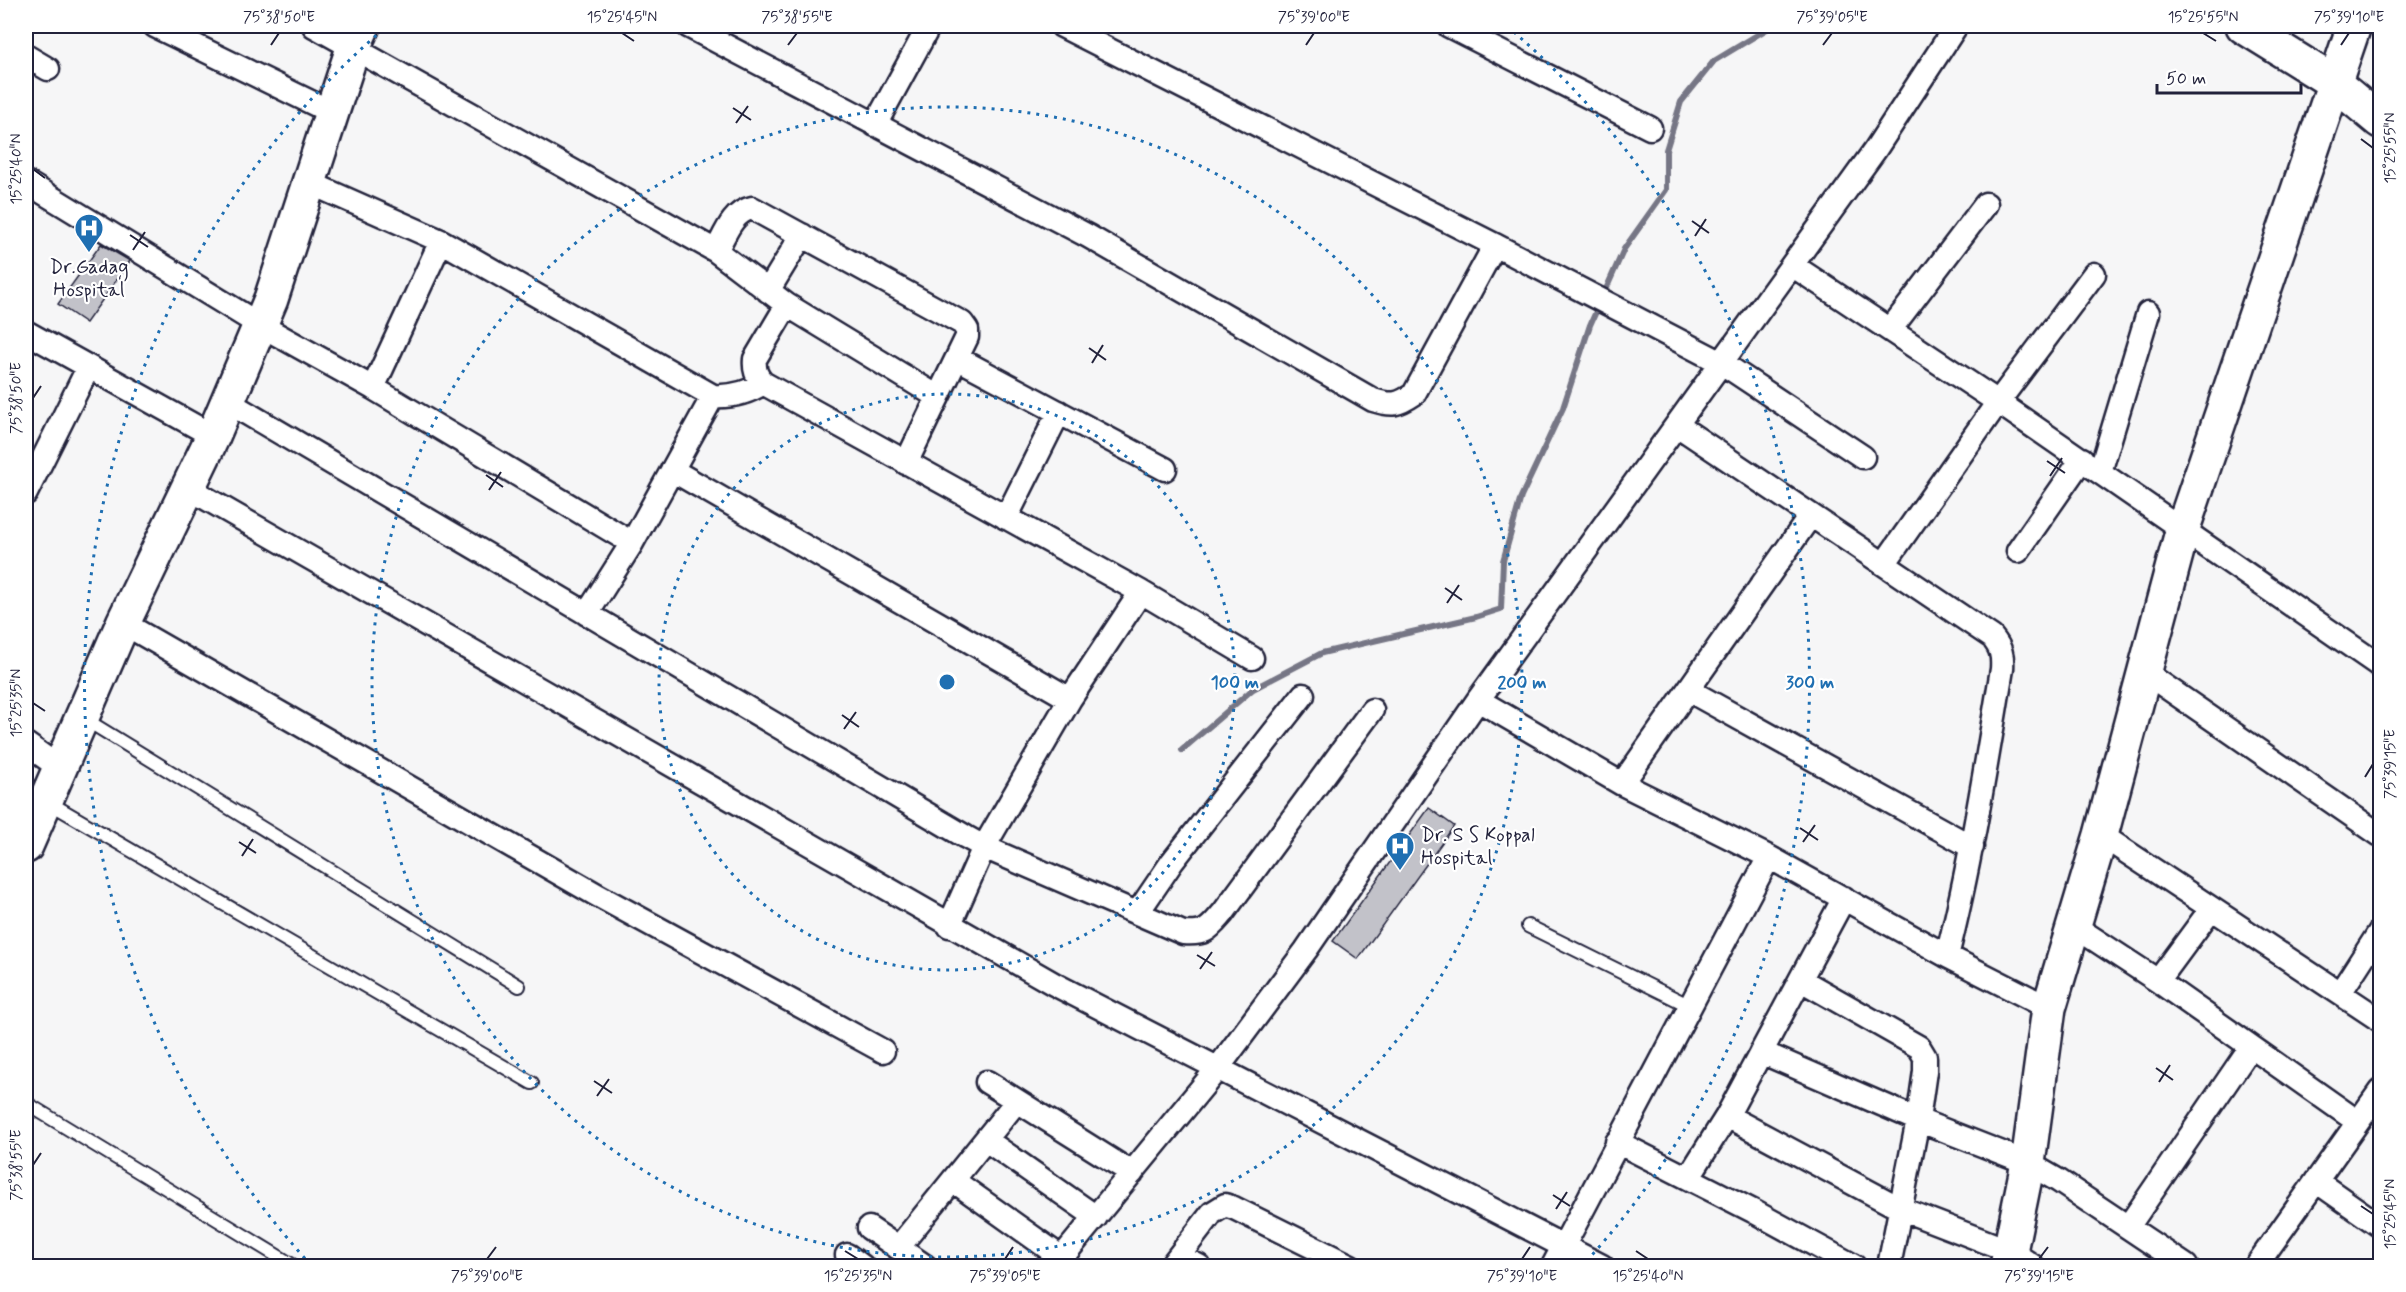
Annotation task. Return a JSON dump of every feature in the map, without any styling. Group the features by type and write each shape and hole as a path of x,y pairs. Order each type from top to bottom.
{"street":[{"path":"154,26 331,112"},
{"path":"314,26 358,37 716,251 787,305 938,397"},
{"path":"688,26 1088,236 1373,400 1386,404 1400,403 1414,394 1495,245"},
{"path":"875,125 929,26"},
{"path":"1062,26 1568,282 1722,363 1863,457"},
{"path":"1449,26 1650,128"},
{"path":"954,1181 1059,1262 1218,1068 1306,950 1478,700 1875,150 1956,26"},
{"path":"2243,26 2333,82 2380,120"},
{"path":"1727,1116 1901,1209 2016,1261 2049,1008 2101,835 2183,528 2333,82 2354,26"},
{"path":"26,846 123,623 213,436 260,325 358,37"},
{"path":"26,56 48,69"},
{"path":"26,182 260,325 373,388 632,543"},
{"path":"310,183 441,241 713,396 751,391 764,383"},
{"path":"1890,330 1986,204"},
{"path":"716,251 736,215 752,208 962,323 967,330 967,337 906,463"},
{"path":"768,291 802,235"},
{"path":"373,388 441,241"},
{"path":"1792,265 2183,528 2380,666"},
{"path":"1884,564 1998,402 2094,274"},
{"path":"787,305 755,359 754,367 757,376 764,383 1141,592 1252,658"},
{"path":"2018,551 2091,466 2148,313"},
{"path":"26,332 213,436"},
{"path":"957,358 1165,469"},
{"path":"26,493 34,455 88,368"},
{"path":"586,614 632,543 713,396"},
{"path":"228,402 984,847 1183,933 1198,934 1209,930 1372,710"},
{"path":"1006,518 1059,412"},
{"path":"1677,425 1992,637 2000,646 2002,669 1972,847 1964,892 1947,956"},
{"path":"672,470 1070,699"},
{"path":"188,488 1054,984 1218,1068 1558,1256 1602,1266"},
{"path":"1622,784 1811,515"},
{"path":"950,926 984,847 1070,699 1141,592"},
{"path":"123,623 597,895 883,1051"},
{"path":"2146,673 2380,835"},
{"path":"1688,690 1972,847"},
{"path":"1138,912 1172,862 1303,695"},
{"path":"1478,700 1622,784 1769,857 1947,956 2049,1008"},
{"path":"26,744 60,768"},
{"path":"2101,835 2380,1020"},
{"path":"1558,1256 1769,857"},
{"path":"1688,1178 1727,1116 1844,898"},
{"path":"2158,981 2211,909"},
{"path":"2074,926 2158,981 2358,1122"},
{"path":"2340,993 2380,931"},
{"path":"1801,980 1919,1047 1925,1057 1918,1120 1889,1266"},
{"path":"2128,1227 2250,1048"},
{"path":"1761,1052 1918,1120 2028,1163 2186,1266"},
{"path":"987,1082 1132,1173"},
{"path":"2256,1266 2380,1091"},
{"path":"898,1248 1016,1102"},
{"path":"986,1140 1096,1217"},
{"path":"1617,1142 1854,1266"},
{"path":"2316,1181 2380,1226"},
{"path":"1183,1263 1212,1213 1224,1205 1351,1266"},
{"path":"869,1228 925,1266"}],"lane":[{"path":"82,718 519,986"},
{"path":"45,801 532,1083"},
{"path":"1528,926 1690,1006"},
{"path":"26,1103 294,1266"}],"building":[{"path":"101,244 130,261 86,323 58,304"},
{"path":"1429,808 1454,826 1358,959 1333,941"}],"waterway":[{"path":"1182,750 1253,689 1322,653 1476,617 1501,609 1503,561 1521,497 1563,408 1590,325 1624,249 1666,190 1666,150 1681,102 1714,61 1772,26"}],"place":[{"name":"Dr.Gadag Hospital","path":"89,254"},
{"name":"Dr. S S Koppal Hospital","path":"1400,872"}]}
